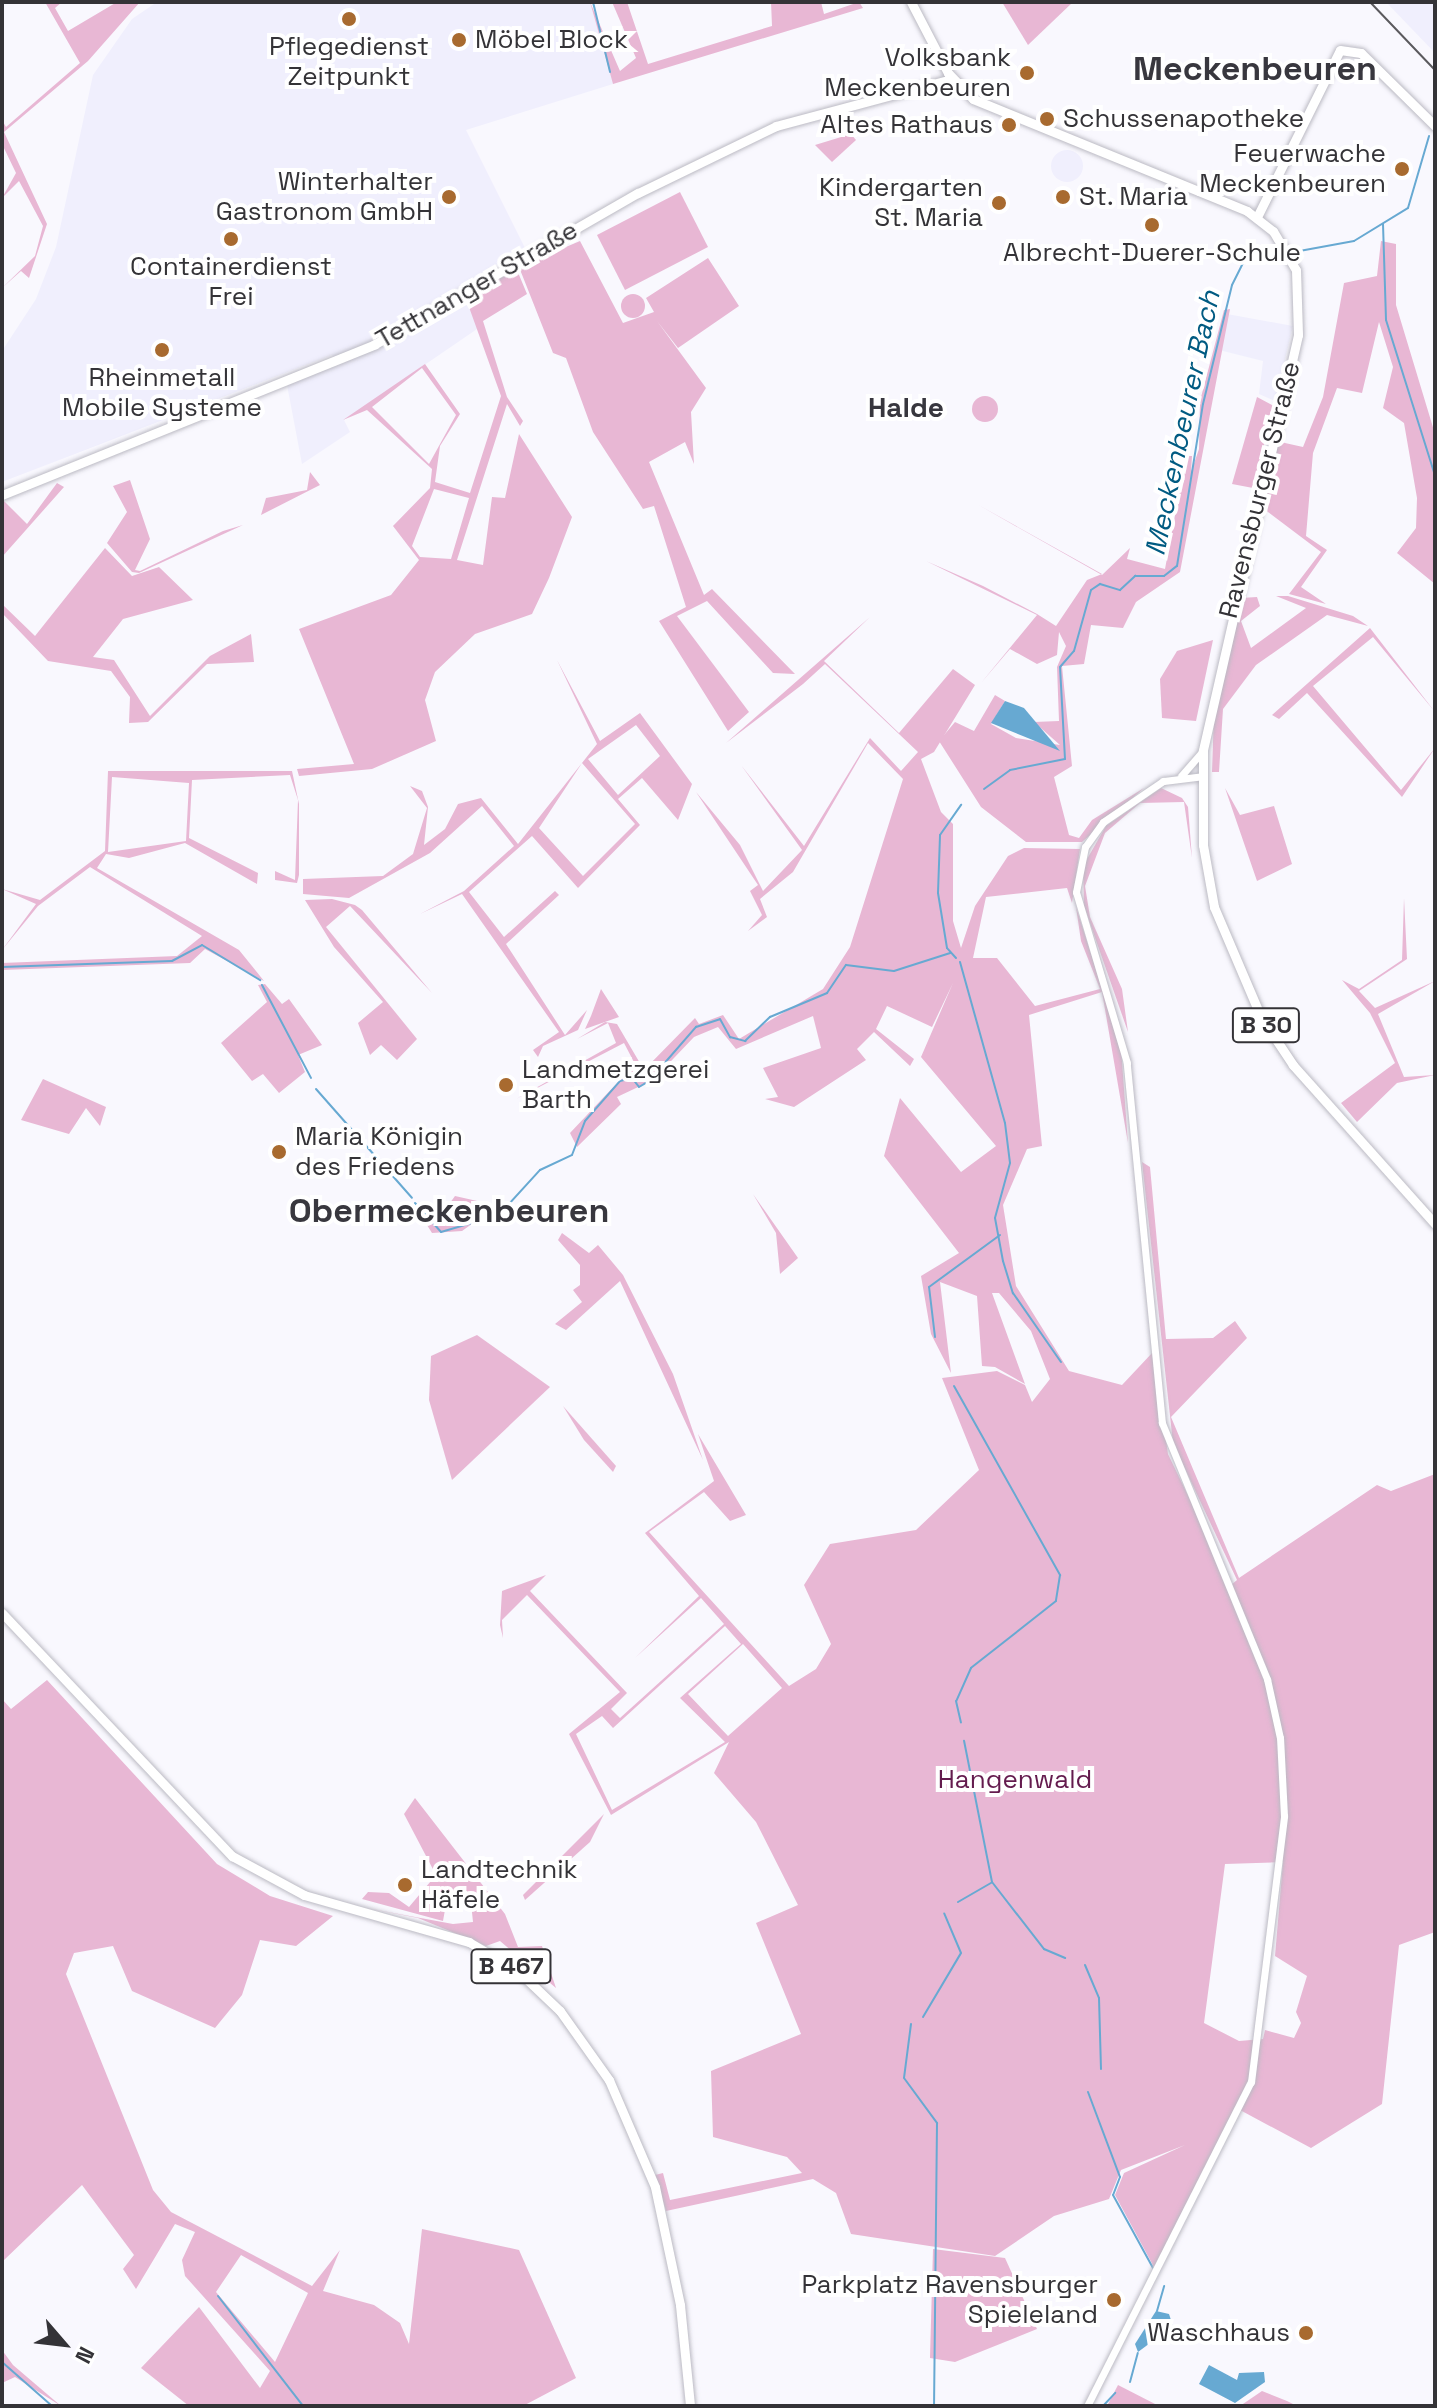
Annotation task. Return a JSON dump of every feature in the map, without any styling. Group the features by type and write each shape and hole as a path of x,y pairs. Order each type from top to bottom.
{"main road":[{"path":"911,2 952,79 988,108 1257,217 1306,129 1331,61 1351,48 1424,120 1435,126"},
{"name":"Tettnanger Straße","path":"2,495 344,358 638,193 776,126 952,79"},
{"name":"Ravensburger Straße","path":"1201,776 1203,751 1301,308 1296,270 1257,217"},
{"name":"B 30","path":"1201,776 1214,907 1255,1005 1293,1065 1435,1224"},
{"path":"2,1606 4,1616"},
{"name":"B 467","path":"4,1616 232,1856 304,1895 459,1938 537,1987 586,2043 617,2094 671,2247 690,2406"}],"street":[{"path":"1181,776 1203,751"},
{"path":"1087,2406 1251,2082 1284,1816 1267,1679 1162,1423 1127,1063 1076,892 1078,866 1099,826 1151,787 1181,776 1201,776"}],"shaded area":[{"path":"157,2 590,2 613,84 466,130 525,248 461,286 480,327 344,420 350,432 302,464 287,385 338,364 332,355 2,482 2,351 36,299 56,247 93,75 132,19"},
{"path":"1386,2 1435,2 1435,53"},
{"path":"1067,150 1078,155 1083,166 1078,177 1067,182 1056,177 1051,166 1056,155"},
{"path":"1227,314 1293,326 1275,401 1259,394 1263,361 1219,350"}],"green space":[{"path":"45,2 62,2 55,8 68,31 117,2 140,2 88,61 4,132 47,224 29,278 21,271 2,288 35,256 43,226 19,181 2,198 16,173 2,144 2,120 6,127 80,63"},
{"path":"590,2 620,71 636,58 612,2 627,2 648,64 772,26 771,2 821,2 824,14 859,2 863,8 613,84"},
{"path":"1002,2 1073,2 1028,45"},
{"path":"851,134 856,140 832,162 815,145"},
{"path":"680,192 708,247 625,290 597,235"},
{"path":"580,241 623,323 654,312 646,298 708,258 739,306 678,348 657,321 706,388 691,412 694,464 685,442 649,462 704,595 712,589 795,674 773,673 707,601 677,616 749,712 728,731 659,621 686,607 654,506 643,509 593,432 566,358 553,353 519,267"},
{"path":"1381,241 1396,244 1396,305 1435,434 1435,584 1397,553 1416,528 1417,498 1404,423 1383,408 1393,367 1379,322 1362,393 1337,388 1313,453 1306,536 1327,550 1301,587 1326,604 1289,594 1321,552 1260,506 1276,441 1303,447 1323,397 1344,283 1377,276"},
{"path":"517,270 527,294 483,321 507,397 523,421 520,426 507,404 457,560 483,565 492,497 505,498 519,434 572,517 532,614 475,634 435,672 425,700 436,741 372,769 299,776 297,769 354,764 299,629 391,595 419,560 393,526 430,488 432,469 367,410 343,420 425,364 460,414 440,446 435,482 470,493 501,396 465,296","holes":["422,368 456,415 429,464 372,407","434,489 469,498 451,559 420,557 412,546"]},
{"path":"633,294 642,297 645,306 642,315 633,318 624,315 621,306 624,297"},
{"path":"1230,309 1180,572 1136,602 1123,628 1091,625 1084,664 1062,666 1072,766 1054,777 1069,835 1079,838 1092,820 1144,788 1082,842 1026,842 981,807 939,741 955,722 974,731 995,695 1005,701 991,724 1016,738 1060,745 1034,722 1059,721 1057,667 1066,646 1059,632 1057,655 1037,664 1010,649 981,683 1037,615 926,561 983,586 1037,614 1056,626 1087,580 1101,574 1130,548 1127,559 1165,569 1186,456 1192,456 1191,472 1199,449 1200,401 1224,310"},
{"path":"985,396 994,400 998,409 994,418 985,422 976,418 972,409 976,400"},
{"path":"1257,397 1274,406 1253,488 1232,484"},
{"path":"310,472 320,485 261,515 266,498 307,490"},
{"path":"130,480 150,539 135,570 140,571 223,531 243,525 139,573 132,572 107,543 127,512 113,486"},
{"path":"57,483 64,487 2,557 2,499 27,524"},
{"path":"105,548 132,576 159,567 193,600 123,619 93,657 114,660 150,716 210,656 251,634 254,662 207,664 148,722 129,723 130,697 111,671 48,661 2,613 2,604 35,636"},
{"path":"1276,596 1288,596 1353,616 1368,626 1327,615 1256,665 1223,709 1219,772 1212,772 1214,713 1241,598 1257,597 1260,606 1241,621 1251,648 1306,608"},
{"name":"Hangenwald","path":"870,617 824,661 899,733 953,669 975,685 934,752 921,759 941,812 953,824 953,921 961,948 975,906 1008,856 1024,848 1080,849 1072,903 1067,888 986,897 973,958 997,958 1035,1006 1100,989 1081,941 1076,907 1121,1048 1128,1143 1102,992 1029,1015 1042,1146 1027,1149 1003,1205 1016,1286 1069,1371 1122,1385 1153,1352 1168,1454 1231,1585 1237,1580 1173,1443 1142,1162 1150,1167 1166,1339 1213,1338 1235,1321 1247,1338 1171,1417 1239,1578 1377,1485 1391,1491 1435,1474 1435,1932 1399,1945 1382,2104 1311,2148 1240,2110 1155,2269 1115,2195 1124,2173 1185,2145 1121,2170 1109,2199 1054,2216 995,2256 851,2234 836,2193 813,2179 666,2211 655,2175 663,2173 670,2200 802,2173 787,2157 713,2137 711,2071 801,2034 756,1923 798,1905 756,1822 714,1773 729,1742 611,1815 569,1734 620,1692 527,1595 502,1620 503,1638 500,1625 502,1591 546,1575 530,1591 627,1693 611,1709 620,1718 724,1624 701,1598 635,1658 699,1596 645,1533 714,1481 698,1434 746,1515 730,1521 704,1492 649,1532 789,1686 816,1669 831,1644 804,1585 830,1544 916,1530 979,1470 942,1378 997,1371 1025,1385 1032,1402 1050,1379 1031,1331 999,1293 992,1293 1025,1384 995,1367 982,1366 977,1296 940,1282 951,1373 931,1334 921,1276 959,1253 884,1156 900,1098 961,1172 996,1146 921,1057 953,983 932,1027 887,1006 876,1029 914,1059 910,1066 874,1032 857,1049 866,1060 794,1107 765,1099 778,1097 763,1068 821,1048 813,1016 736,1049 718,1027 694,1037 653,1080 617,1097 621,1104 577,1147 570,1133 635,1064 624,1043 516,1099 616,1043 608,1023 577,1039 605,1022 617,1024 644,1070 695,1018 699,1024 723,1015 739,1039 823,989 850,947 903,779 868,743 793,872 760,899 767,917 748,931 762,915 750,891 758,885 696,792 740,845 763,891 802,850 741,765 804,846 870,738 901,771 918,752 825,664 726,743","holes":["725,1626 741,1644 680,1698 725,1742 612,1810 576,1734 602,1716 613,1728","743,1644 782,1688 728,1736 688,1694","1283,1862 1275,1956 1307,1976 1296,2012 1301,2023 1294,2038 1265,2030 1263,2039 1239,2041 1204,2023 1225,1864"]},
{"path":"1370,628 1435,712 1373,637 1313,686 1401,790 1435,748 1402,797 1307,693 1279,719 1272,715"},
{"path":"1213,640 1196,721 1162,718 1160,679 1177,651"},
{"path":"557,660 600,741 640,713 692,784 678,820 642,778 618,799 640,825 578,888 532,836 469,892 504,937 555,891 559,895 506,944 565,1035 587,1010 578,1030 543,1046 538,1057 533,1050 559,1032 462,894 420,914 464,891 514,846 482,806 430,853 349,898 303,894 303,879 383,876 413,854 427,808 410,786 422,791 428,807 424,845 445,829 458,804 481,798 518,844 597,744","holes":["636,725 660,756 618,795 588,759","582,763 635,824 583,876 539,828"]},
{"path":"108,771 292,771 299,804 297,883 275,880 275,871 295,880 298,800 290,775 192,780 189,838 258,873 257,884 185,843 129,858 106,854 97,868 239,950 264,981 205,949 190,963 2,970 2,963 177,956 202,936 90,867 38,906 2,950 36,904 2,889 40,900 105,851","holes":["112,777 189,783 186,841 108,852"]},
{"path":"1161,788 1182,798 1188,807 1192,858 1184,802 1140,803 1105,833 1085,886 1090,917 1122,989 1128,1032 1084,906 1083,866 1106,826"},
{"path":"1225,788 1240,815 1274,806 1292,864 1257,881"},
{"path":"1404,898 1407,959 1359,991 1375,1008 1435,981 1378,1014 1404,1077 1435,1075 1397,1083 1357,1122 1341,1103 1395,1063 1370,1013 1342,980 1359,989 1402,960"},
{"path":"332,899 362,910 432,993 350,906 326,927 417,1039 397,1060 381,1045 370,1055 358,1023 383,1002 334,947 305,900"},
{"path":"265,984 282,1004 289,999 322,1045 298,1055 305,1072 279,1093 263,1074 252,1081 221,1043 267,1002 258,985"},
{"path":"601,989 619,1017 585,1029 591,1016"},
{"path":"43,1079 106,1107 100,1126 86,1108 69,1134 21,1120"},
{"path":"753,1194 798,1258 780,1274 776,1233"},
{"path":"455,1196 486,1203 483,1216 462,1231 432,1233 415,1206 436,1222"},
{"path":"562,1233 589,1253 598,1245 623,1275 673,1374 703,1460 620,1281 566,1330 555,1324 582,1302 573,1290 580,1285 580,1265 558,1240"},
{"path":"477,1335 550,1387 452,1480 429,1400 431,1356"},
{"path":"563,1406 616,1466 613,1472 584,1440"},
{"path":"47,1680 217,1864 270,1896 333,1916 296,1946 260,1940 242,1995 215,2028 132,1991 113,1946 74,1953 66,1974 153,2190 171,2212 312,2286 340,2250 323,2291 374,2305 400,2323 409,2344 422,2229 519,2250 576,2378 523,2406 189,2406 141,2368 199,2307 260,2388 270,2371 185,2276 182,2260 195,2232 175,2224 136,2289 123,2269 134,2255 82,2185 2,2262 2,1699 11,1709","holes":["241,2255 308,2293 275,2362 216,2292"]},
{"path":"415,1798 505,1914 518,1947 542,1946 556,1988 500,1941 486,1946 418,1918 361,1907 453,1924 473,1922 470,1893 448,1893 443,1921 362,1899 368,1892 389,1893 409,1907 436,1875 404,1814"},
{"path":"604,1814 590,1842 525,1900 523,1895"},
{"path":"933,2249 1005,2258 1037,2329 955,2362 930,2358"},
{"path":"2,2350 13,2365 61,2406 15,2377 2,2383"},
{"path":"1118,2385 1159,2406 1107,2406"},
{"path":"1262,2391 1287,2401 1297,2406 1240,2406"}],"water":[{"path":"1005,701 1024,708 1060,751 991,723"},
{"path":"1156,2311 1169,2314 1173,2326 1138,2352 1135,2344"},
{"path":"1209,2365 1237,2380 1239,2373 1264,2372 1265,2382 1235,2403 1199,2384"}],"waterway":[{"path":"593,2 610,72"},
{"name":"Meckenbeurer Bach","path":"1294,252 1354,241 1408,208 1429,136"},
{"path":"1383,224 1386,320 1435,475"},
{"name":"Meckenbeurer Bach","path":"984,789 1010,770 1065,759 1060,667 1074,651 1091,590 1100,584 1120,590 1135,576 1164,576 1177,566 1203,404 1232,285 1251,247 1277,251"},
{"name":"Meckenbeurer Bach","path":"956,958 947,948 938,893 940,835 961,805"},
{"path":"2,967 172,961 202,945 260,980"},
{"path":"415,1203 441,1232 499,1215 540,1170 572,1155 585,1121 620,1081 632,1078 639,1087 649,1081 696,1027 720,1019 730,1037 745,1041 770,1017 827,993 846,965 894,971 950,953"},
{"name":"Meckenbeurer Bach","path":"960,962 1005,1123 1010,1163 995,1218 1003,1261 1013,1293 1061,1362"},
{"path":"262,985 311,1078"},
{"path":"316,1089 412,1198"},
{"path":"935,1337 929,1287 1000,1235"},
{"path":"954,1386 1060,1575 1056,1601 971,1668 956,1701 961,1722"},
{"path":"958,1902 992,1882 964,1741"},
{"path":"992,1882 1044,1949 1065,1958"},
{"path":"923,2017 961,1953 944,1913"},
{"path":"1085,1965 1099,1998 1101,2069"},
{"path":"911,2024 904,2078 937,2123 934,2406"},
{"path":"1088,2092 1120,2177 1113,2195 1153,2268"},
{"path":"1157,2311 1164,2286"},
{"path":"218,2296 303,2406"},
{"path":"1130,2382 1138,2353"},
{"path":"2,2362 52,2406"},
{"path":"1103,2406 1115,2393"}],"railway":[{"path":"1370,2 1435,70"}],"place":[{"name":"Pflegedienst Zeitpunkt","path":"349,19"},
{"name":"Möbel Block","path":"459,40"},
{"name":"Volksbank Meckenbeuren","path":"1027,73"},
{"name":"Schussenapotheke","path":"1047,119"},
{"name":"Altes Rathaus","path":"1009,125"},
{"name":"Feuerwache Meckenbeuren","path":"1402,169"},
{"name":"Winterhalter Gastronom GmbH","path":"449,197"},
{"name":"St. Maria","path":"1063,197"},
{"name":"Kindergarten St. Maria","path":"999,203"},
{"name":"Albrecht-Duerer-Schule","path":"1152,225"},
{"name":"Containerdienst Frei","path":"231,239"},
{"name":"Rheinmetall Mobile Systeme","path":"162,350"},
{"name":"Landmetzgerei Barth","path":"506,1085"},
{"name":"Maria Königin des Friedens","path":"279,1152"},
{"name":"Landtechnik Häfele","path":"405,1885"},
{"name":"Parkplatz Ravensburger Spieleland","path":"1114,2300"},
{"name":"Waschhaus","path":"1306,2333"}],"district":[{"name":"Meckenbeuren","path":"1255,69"},
{"name":"Halde","path":"906,407"},
{"name":"Obermeckenbeuren","path":"449,1211"}]}
